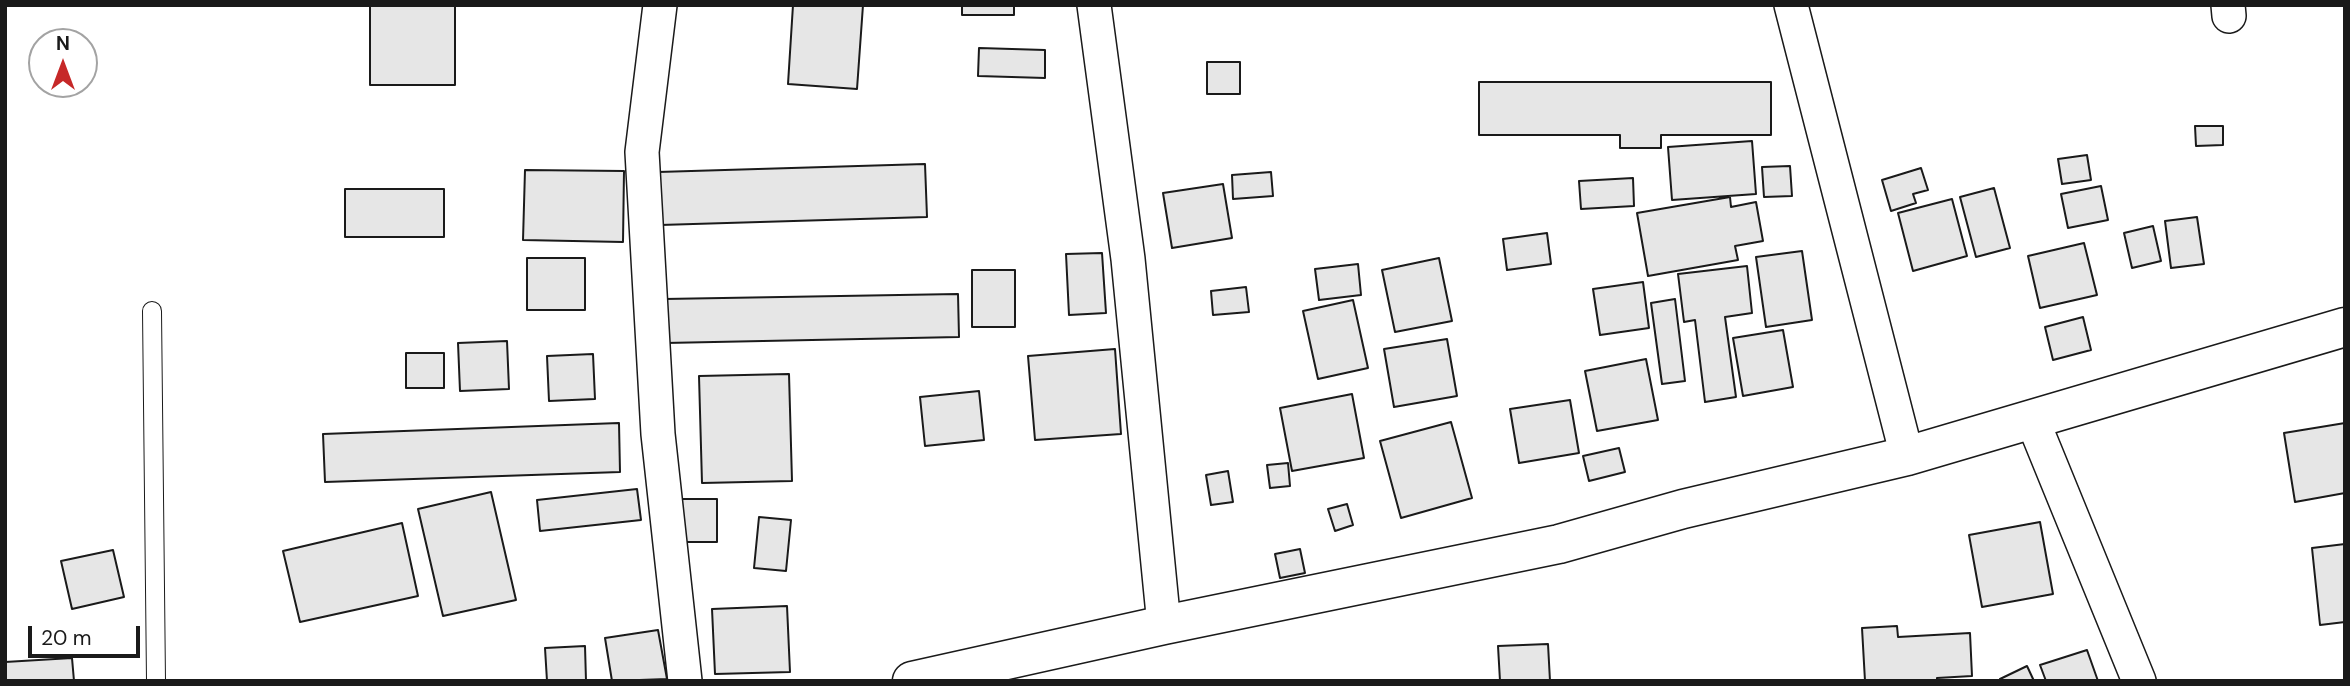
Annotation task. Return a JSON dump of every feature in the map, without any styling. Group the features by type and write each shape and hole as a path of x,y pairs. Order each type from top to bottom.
{"highway":[{"path":"912,681 1164,625 1559,544 1683,509 1907,456 2345,327"}],"street":[{"path":"660,5 642,152 658,434 685,681"},
{"path":"1094,5 1128,259 1164,625"},
{"path":"1791,5 1907,456"},
{"path":"2032,419 2139,681"}],"lane":[{"path":"152,311 156,681"}],"building":[{"path":"370,5 455,5 455,85 370,85"},
{"path":"793,5 863,5 857,89 788,84"},
{"path":"962,5 1014,5 1014,15 962,15"},
{"path":"979,48 1045,50 1045,78 978,76"},
{"path":"1207,62 1240,62 1240,94 1207,94"},
{"path":"1479,82 1771,82 1771,135 1661,135 1661,148 1620,148 1620,135 1479,135"},
{"path":"2195,126 2223,126 2223,145 2196,146"},
{"path":"1752,141 1756,194 1672,200 1668,147"},
{"path":"2087,155 2091,180 2062,184 2058,159"},
{"path":"925,164 927,217 660,225 658,172"},
{"path":"1790,166 1792,196 1764,197 1762,167"},
{"path":"1921,168 1928,190 1913,194 1916,203 1891,211 1882,180"},
{"path":"525,170 624,171 623,242 523,240"},
{"path":"1271,172 1273,196 1233,199 1232,175"},
{"path":"1633,178 1634,206 1581,209 1579,181"},
{"path":"1223,184 1232,238 1172,248 1163,193"},
{"path":"2101,186 2108,220 2068,228 2061,194"},
{"path":"1994,188 2010,248 1976,257 1960,197"},
{"path":"345,189 444,189 444,237 345,237"},
{"path":"1730,197 1731,207 1756,202 1763,241 1735,246 1738,260 1648,276 1637,213"},
{"path":"1952,199 1967,256 1913,271 1898,213"},
{"path":"2197,217 2204,264 2171,268 2165,221"},
{"path":"2153,226 2161,261 2132,268 2124,233"},
{"path":"1547,233 1551,264 1507,270 1503,239"},
{"path":"2084,243 2097,295 2040,308 2028,256"},
{"path":"1802,251 1812,320 1766,327 1756,257"},
{"path":"1102,253 1106,313 1069,315 1066,254"},
{"path":"527,258 585,258 585,310 527,310"},
{"path":"1439,258 1452,321 1395,332 1382,270"},
{"path":"1358,264 1361,295 1319,300 1315,269"},
{"path":"1747,266 1752,313 1725,317 1736,397 1705,402 1695,320 1684,322 1678,274"},
{"path":"972,270 1015,270 1015,327 972,327"},
{"path":"1643,282 1649,328 1600,335 1593,289"},
{"path":"1246,287 1249,312 1213,315 1211,291"},
{"path":"958,294 959,337 665,343 664,299"},
{"path":"1675,299 1685,381 1662,384 1651,303"},
{"path":"1353,300 1368,368 1318,379 1303,311"},
{"path":"2083,317 2091,350 2053,360 2045,327"},
{"path":"1783,330 1793,387 1743,396 1733,338"},
{"path":"1447,339 1457,396 1394,407 1384,349"},
{"path":"507,341 509,389 460,391 458,343"},
{"path":"1115,349 1121,434 1035,440 1028,356"},
{"path":"406,353 444,353 444,388 406,388"},
{"path":"593,354 595,399 549,401 547,356"},
{"path":"1646,359 1658,420 1597,431 1585,371"},
{"path":"789,374 792,481 702,483 699,376"},
{"path":"979,391 984,440 925,446 920,397"},
{"path":"1352,394 1364,458 1292,471 1280,408"},
{"path":"1570,400 1579,453 1519,463 1510,409"},
{"path":"1451,422 1472,498 1401,518 1380,441"},
{"path":"619,423 620,472 325,482 323,434"},
{"path":"2345,423 2345,493 2295,502 2284,433"},
{"path":"1619,448 1625,472 1589,481 1583,456"},
{"path":"1288,463 1290,486 1270,488 1267,465"},
{"path":"1228,471 1233,502 1211,505 1206,475"},
{"path":"637,489 641,520 540,531 537,500"},
{"path":"491,492 516,600 443,616 418,509"},
{"path":"679,499 717,499 717,542 679,542"},
{"path":"1347,504 1353,525 1335,531 1328,509"},
{"path":"759,517 791,520 786,571 754,568"},
{"path":"2040,522 2053,594 1982,607 1969,535"},
{"path":"402,523 418,596 300,622 283,551"},
{"path":"2345,544 2345,622 2320,625 2312,548"},
{"path":"1300,549 1305,573 1280,578 1275,554"},
{"path":"113,550 124,597 72,609 61,561"},
{"path":"787,606 790,672 715,674 712,609"},
{"path":"1897,626 1898,637 1970,633 1972,676 1937,678 1937,681 1865,681 1862,628"},
{"path":"658,630 667,679 612,681 605,638"},
{"path":"1548,644 1550,681 1500,681 1498,646"},
{"path":"585,646 586,681 547,681 545,648"},
{"path":"2087,650 2098,681 2046,681 2040,665"},
{"path":"72,658 74,681 5,681 5,662"},
{"path":"2027,666 2034,681 2001,681 2000,679"}]}
